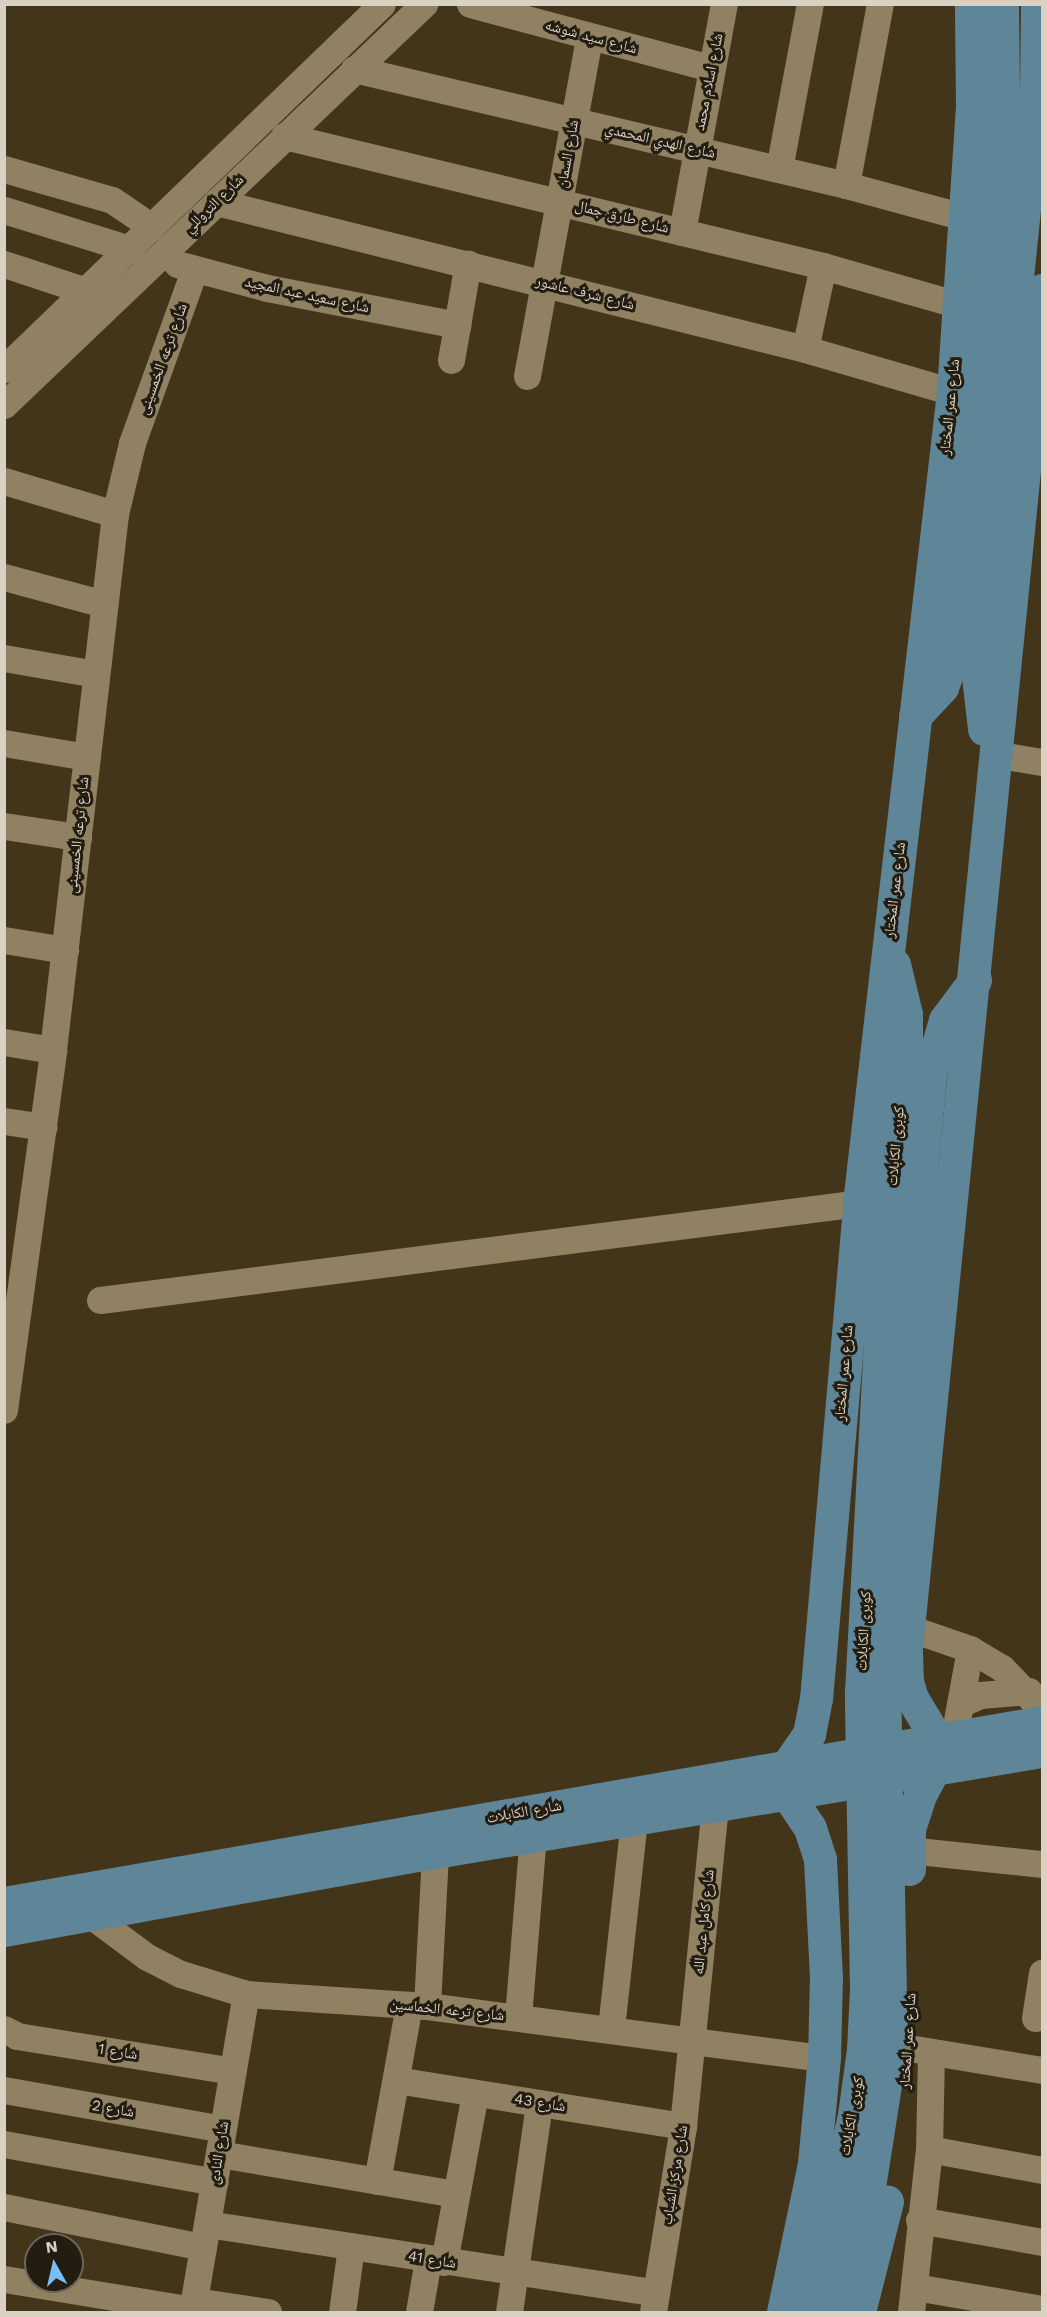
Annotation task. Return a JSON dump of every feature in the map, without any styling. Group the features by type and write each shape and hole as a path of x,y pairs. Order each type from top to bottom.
{"main road":[{"name":"شارع عمر المختار","path":"787,1780 809,1734 816,1699 859,1203 953,392 972,106 971,4"},
{"path":"915,716 942,687 951,662 1003,95 1002,4"},
{"path":"993,754 983,726 977,668 1039,42 1037,4"},
{"path":"884,1687 909,1628 975,980 993,754 1036,429 1042,290"},
{"name":"كوبرى الكابلات","path":"809,2313 854,2115 879,1989 884,1687 884,1271 906,1048 906,1014 888,948"},
{"name":"كوبرى الكابلات","path":"884,1687 910,1286 931,1068 945,1020 975,980"},
{"path":"816,1699 829,1717 847,1727 869,1728 888,1719 902,1703 884,1687"},
{"path":"884,1687 918,1713 942,1749"},
{"name":"شارع الكابلات","path":"4,1903 787,1780 942,1749 1042,1722"},
{"name":"شارع عمر المختار","path":"859,2313 887,2201 920,2050 908,1850 915,1809 942,1749"},
{"name":"شارع الكابلات","path":"942,1749 1042,1751"},
{"path":"783,2313 812,2174 824,2058 826,1968 820,1859 810,1828 787,1780"},
{"name":"شارع الكابلات","path":"4,1930 435,1852 715,1806 787,1780"},
{"path":"820,1859 838,1844 861,1837 885,1839 908,1850"},
{"name":"كوبرى الكابلات","path":"834,2313 869,2187 882,2120 891,2047 879,1989"}],"street":[{"name":"شارع التروللي","path":"4,369 15,345 86,291 382,4"},
{"name":"شارع التروللي","path":"4,405 424,4"},
{"name":"شارع سيد شوشه","path":"470,4 711,68"},
{"name":"شارع اسلام محمد","path":"682,232 695,150 724,4"},
{"path":"779,169 810,4"},
{"path":"846,185 880,4"},
{"path":"362,24 381,45"},
{"name":"شارع السمان","path":"527,376 589,37"},
{"name":"شارع الهدي المحمدي","path":"354,69 846,185 964,217"},
{"name":"شارع طارق جمال","path":"284,136 823,266 959,305"},
{"path":"4,169 112,200 153,228"},
{"name":"شارع شرف عاشور","path":"216,202 468,263 805,349 953,392"},
{"path":"4,210 129,249"},
{"name":"شارع سعيد عبد المجيد","path":"158,257 194,271 457,326"},
{"path":"451,360 468,263"},
{"path":"4,264 86,291"},
{"path":"805,349 823,266"},
{"name":"شارع ترعه الخمسينى","path":"4,1410 11,1312 44,1127 54,1050 115,514 132,443 194,271"},
{"path":"4,481 115,514"},
{"path":"4,577 104,604"},
{"path":"4,658 96,674"},
{"path":"4,743 87,757"},
{"path":"993,754 1042,762"},
{"path":"4,826 78,837"},
{"path":"4,940 65,950"},
{"path":"4,1042 54,1050"},
{"path":"4,1121 44,1127"},
{"path":"100,1300 859,1203"},
{"path":"909,1628 970,1649 1002,1668 1036,1701"},
{"path":"942,1749 960,1704 970,1649"},
{"path":"960,1704 980,1695 1036,1701"},
{"name":"شارع كامل عبد الله","path":"692,2038 715,1806"},
{"path":"611,2028 634,1819"},
{"path":"518,2017 533,1836"},
{"path":"908,1850 1042,1864"},
{"path":"377,2181 396,2080 418,2006 435,1852"},
{"name":"شارع ترعه الخماسين","path":"89,1914 164,1966 215,1987 246,1994 418,2006 518,2017 692,2038 824,2058"},
{"path":"1035,2018 1042,1972"},
{"name":"شارع النادى","path":"193,2308 246,1994"},
{"name":"شارع 1","path":"4,2029 17,2036 232,2071"},
{"name":"شارع مركز الشباب","path":"655,2303 683,2126 692,2038"},
{"path":"920,2050 1042,2070"},
{"name":"شارع عمر المختار","path":"913,2300 919,2220 929,2149 920,2050"},
{"name":"شارع 43","path":"396,2080 683,2126"},
{"name":"شارع 2","path":"4,2090 221,2141 377,2181 456,2194"},
{"path":"419,2313 456,2194 475,2093"},
{"path":"509,2313 539,2103"},
{"path":"4,2144 214,2182"},
{"path":"929,2149 1042,2170"},
{"name":"شارع 41","path":"4,2207 206,2236 351,2247 516,2274 655,2303"},
{"path":"919,2220 1042,2242"},
{"path":"342,2313 351,2247"},
{"path":"4,2278 193,2308 268,2313"},
{"path":"913,2300 1042,2309"}]}
